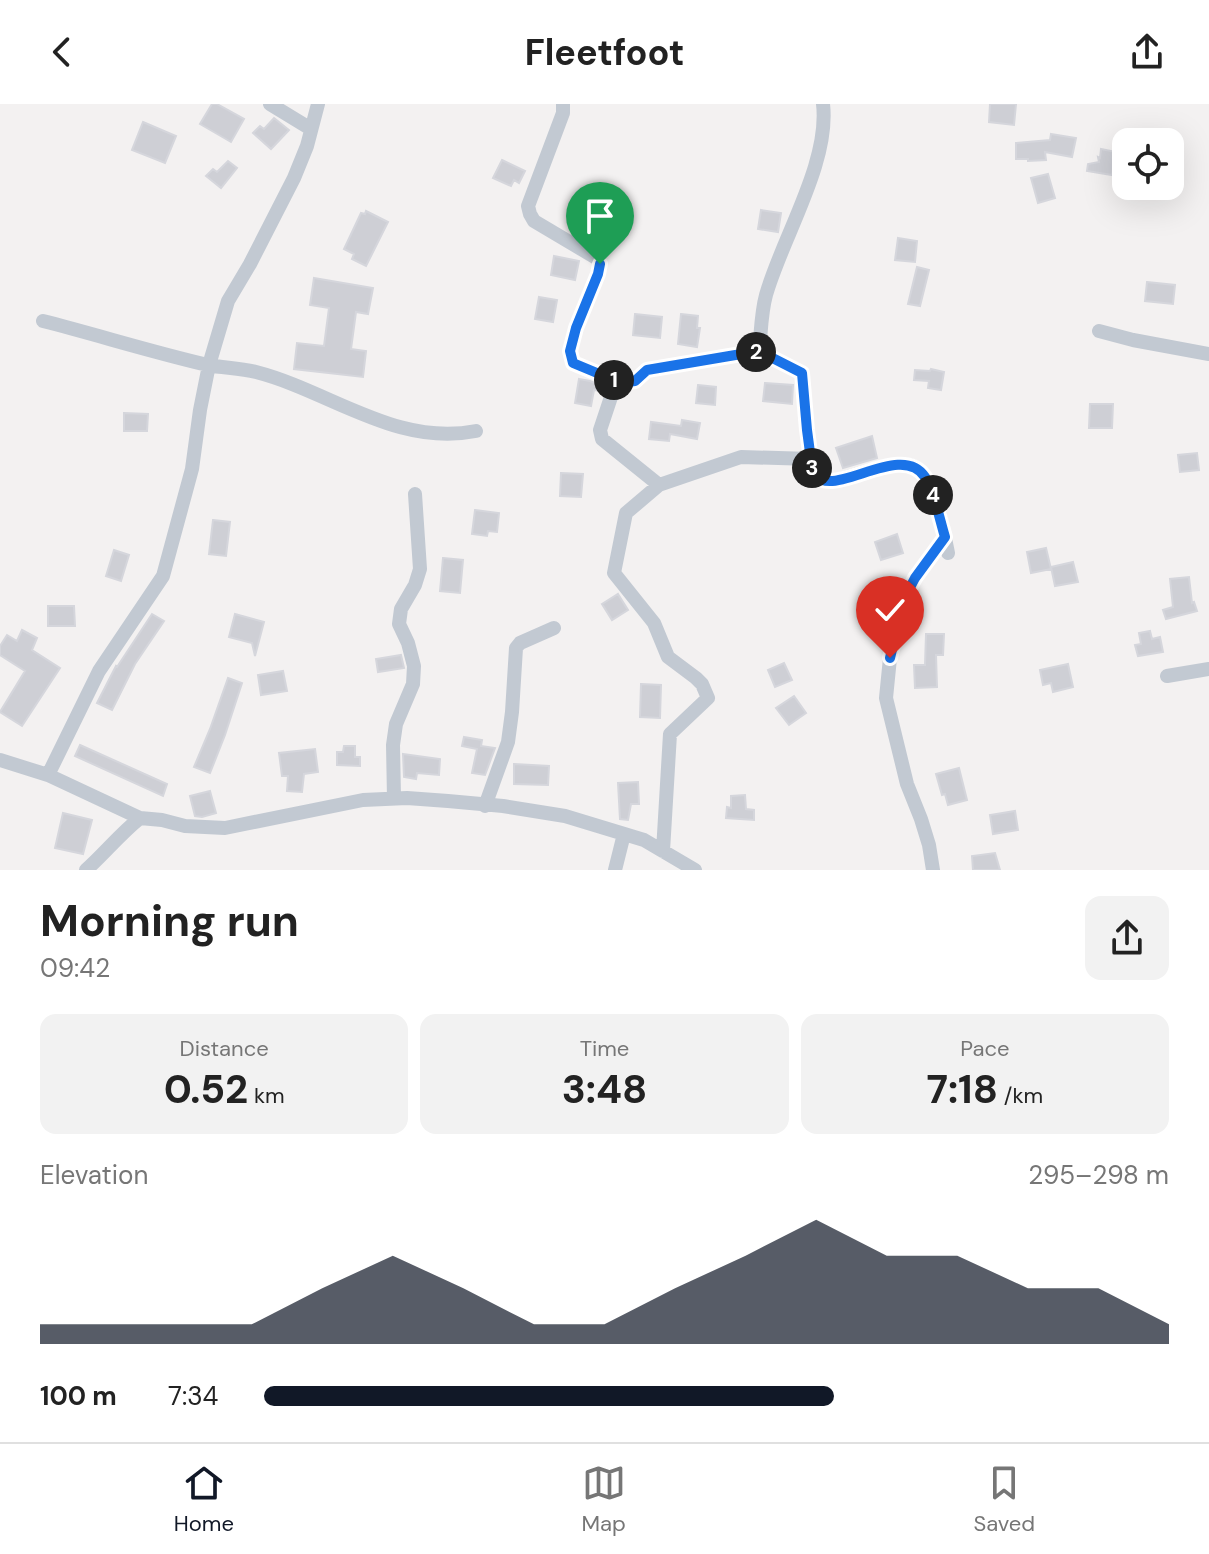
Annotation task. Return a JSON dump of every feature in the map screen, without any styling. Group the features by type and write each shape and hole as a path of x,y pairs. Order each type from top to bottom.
{"street":[{"path":"270,104 311,129"},
{"path":"48,775 99,671 163,576 192,469 209,365 228,301 294,178 307,146 318,104"},
{"path":"563,104 563,113 528,206 534,221 598,259 600,264 576,328 570,351 573,363 616,382 635,381 647,370 759,351 802,373 813,475 832,482 890,465 914,466 923,474 932,492 948,553"},
{"path":"759,351 765,298 813,173 822,133 823,104"},
{"path":"43,321 209,365 254,372 285,381 385,423 432,434 456,435 476,431"},
{"path":"1099,331 1209,354"},
{"path":"616,382 600,430 602,439 659,485"},
{"path":"663,851 670,734 708,698 702,684 668,657 654,623 614,573 626,513 659,485 741,457 811,459"},
{"path":"394,798 393,745 396,724 413,684 414,666 399,624 401,609 420,569 415,494"},
{"path":"933,870 929,845 907,784 886,698 890,658 904,599 915,578 945,537"},
{"path":"485,806 508,742 516,648 520,643 554,628"},
{"path":"1167,676 1209,669"},
{"path":"0,760 48,775 140,818 185,826 225,828 363,800 448,801 565,816 644,840 695,870"},
{"path":"86,870 140,818"},
{"path":"615,870 624,834"}],"building":[{"path":"212,104 244,119 231,142 200,124"},
{"path":"990,104 1016,104 1014,125 989,122"},
{"path":"274,118 289,130 271,149 253,133 260,126 264,129"},
{"path":"143,122 176,136 165,163 132,150"},
{"path":"1051,134 1076,138 1072,157 1045,152 1046,160 1016,159 1016,143 1050,140"},
{"path":"1101,149 1112,151 1112,175 1087,171 1088,164 1099,162"},
{"path":"502,160 525,171 519,183 514,180 511,186 493,178"},
{"path":"228,161 237,168 221,188 206,176 213,169 217,172"},
{"path":"1048,174 1055,198 1038,203 1031,178"},
{"path":"761,210 781,213 778,232 758,229"},
{"path":"366,211 388,222 366,266 352,259 354,254 344,249 361,213 365,214"},
{"path":"898,238 917,241 915,262 895,260"},
{"path":"554,256 579,261 575,280 551,275"},
{"path":"917,267 929,270 920,306 908,304"},
{"path":"314,278 373,288 368,314 356,312 351,349 366,351 363,377 294,369 297,343 324,346 329,308 310,305"},
{"path":"1147,282 1175,285 1173,304 1145,301"},
{"path":"539,297 557,300 553,322 535,319"},
{"path":"635,314 662,317 660,338 633,335"},
{"path":"681,314 698,316 697,347 678,344"},
{"path":"915,370 944,372 941,390 928,388 929,381 914,380"},
{"path":"579,379 604,387 602,391 594,390 591,406 575,403"},
{"path":"765,383 793,385 792,404 763,401"},
{"path":"698,385 716,387 715,405 696,403"},
{"path":"1090,404 1113,404 1112,428 1089,428"},
{"path":"124,413 148,414 147,431 124,431"},
{"path":"682,420 700,423 697,439 670,434 669,441 649,439 651,422 681,426"},
{"path":"872,436 877,458 843,468 836,448"},
{"path":"1197,453 1199,470 1180,472 1178,455"},
{"path":"561,473 583,474 581,497 560,496"},
{"path":"475,510 499,513 497,532 488,531 487,536 472,534"},
{"path":"213,520 230,522 226,556 209,554"},
{"path":"897,534 903,553 881,560 875,542"},
{"path":"1046,548 1051,569 1031,573 1027,552"},
{"path":"114,550 129,555 121,581 106,576"},
{"path":"443,558 463,560 460,593 440,591"},
{"path":"1073,562 1078,582 1055,586 1051,567"},
{"path":"1189,577 1192,603 1197,611 1166,619 1163,610 1173,607 1170,579"},
{"path":"618,594 628,610 612,620 602,604"},
{"path":"48,606 74,606 75,626 48,626"},
{"path":"152,614 164,621 135,664 112,710 97,703 116,666"},
{"path":"235,614 264,622 255,656 252,643 229,637"},
{"path":"22,630 37,638 32,650 60,668 22,726 0,712 25,671 0,655 0,646 7,635 17,641"},
{"path":"1150,631 1152,639 1160,637 1163,652 1138,656 1135,645 1141,644 1139,633"},
{"path":"926,634 944,634 943,655 936,655 937,687 915,688 914,665 925,665"},
{"path":"401,655 404,668 378,672 376,659"},
{"path":"784,663 792,680 775,687 768,670"},
{"path":"1068,664 1073,687 1053,692 1051,683 1043,685 1040,670"},
{"path":"283,671 287,691 261,695 258,675"},
{"path":"228,678 242,683 210,773 194,767"},
{"path":"641,684 661,685 660,718 640,717"},
{"path":"794,696 806,713 789,725 776,708"},
{"path":"464,737 482,740 481,746 495,748 485,775 472,773 477,749 462,746"},
{"path":"80,745 167,784 163,796 75,756"},
{"path":"344,746 355,746 355,757 360,757 360,766 337,765 337,752 343,752"},
{"path":"315,749 318,772 304,774 302,792 287,791 288,776 282,776 279,753"},
{"path":"403,754 440,759 439,775 417,773 416,779 404,777"},
{"path":"514,764 549,766 548,785 514,784"},
{"path":"959,768 967,800 948,805 936,774"},
{"path":"638,782 639,804 631,804 628,820 620,819 618,783"},
{"path":"210,791 216,813 195,816 190,796"},
{"path":"745,795 746,809 754,810 754,820 726,818 727,807 731,808 731,796"},
{"path":"1015,811 1018,830 993,834 990,815"},
{"path":"63,813 92,820 83,854 55,848"},
{"path":"995,853 1000,870 973,870 972,856"}],"route":[{"path":"600,264 576,328 570,351 573,363 621,383 635,381 647,370 759,351 802,373 813,475 832,482 890,465 914,466 923,474 932,492 945,537 915,578 904,599 890,658"}]}
